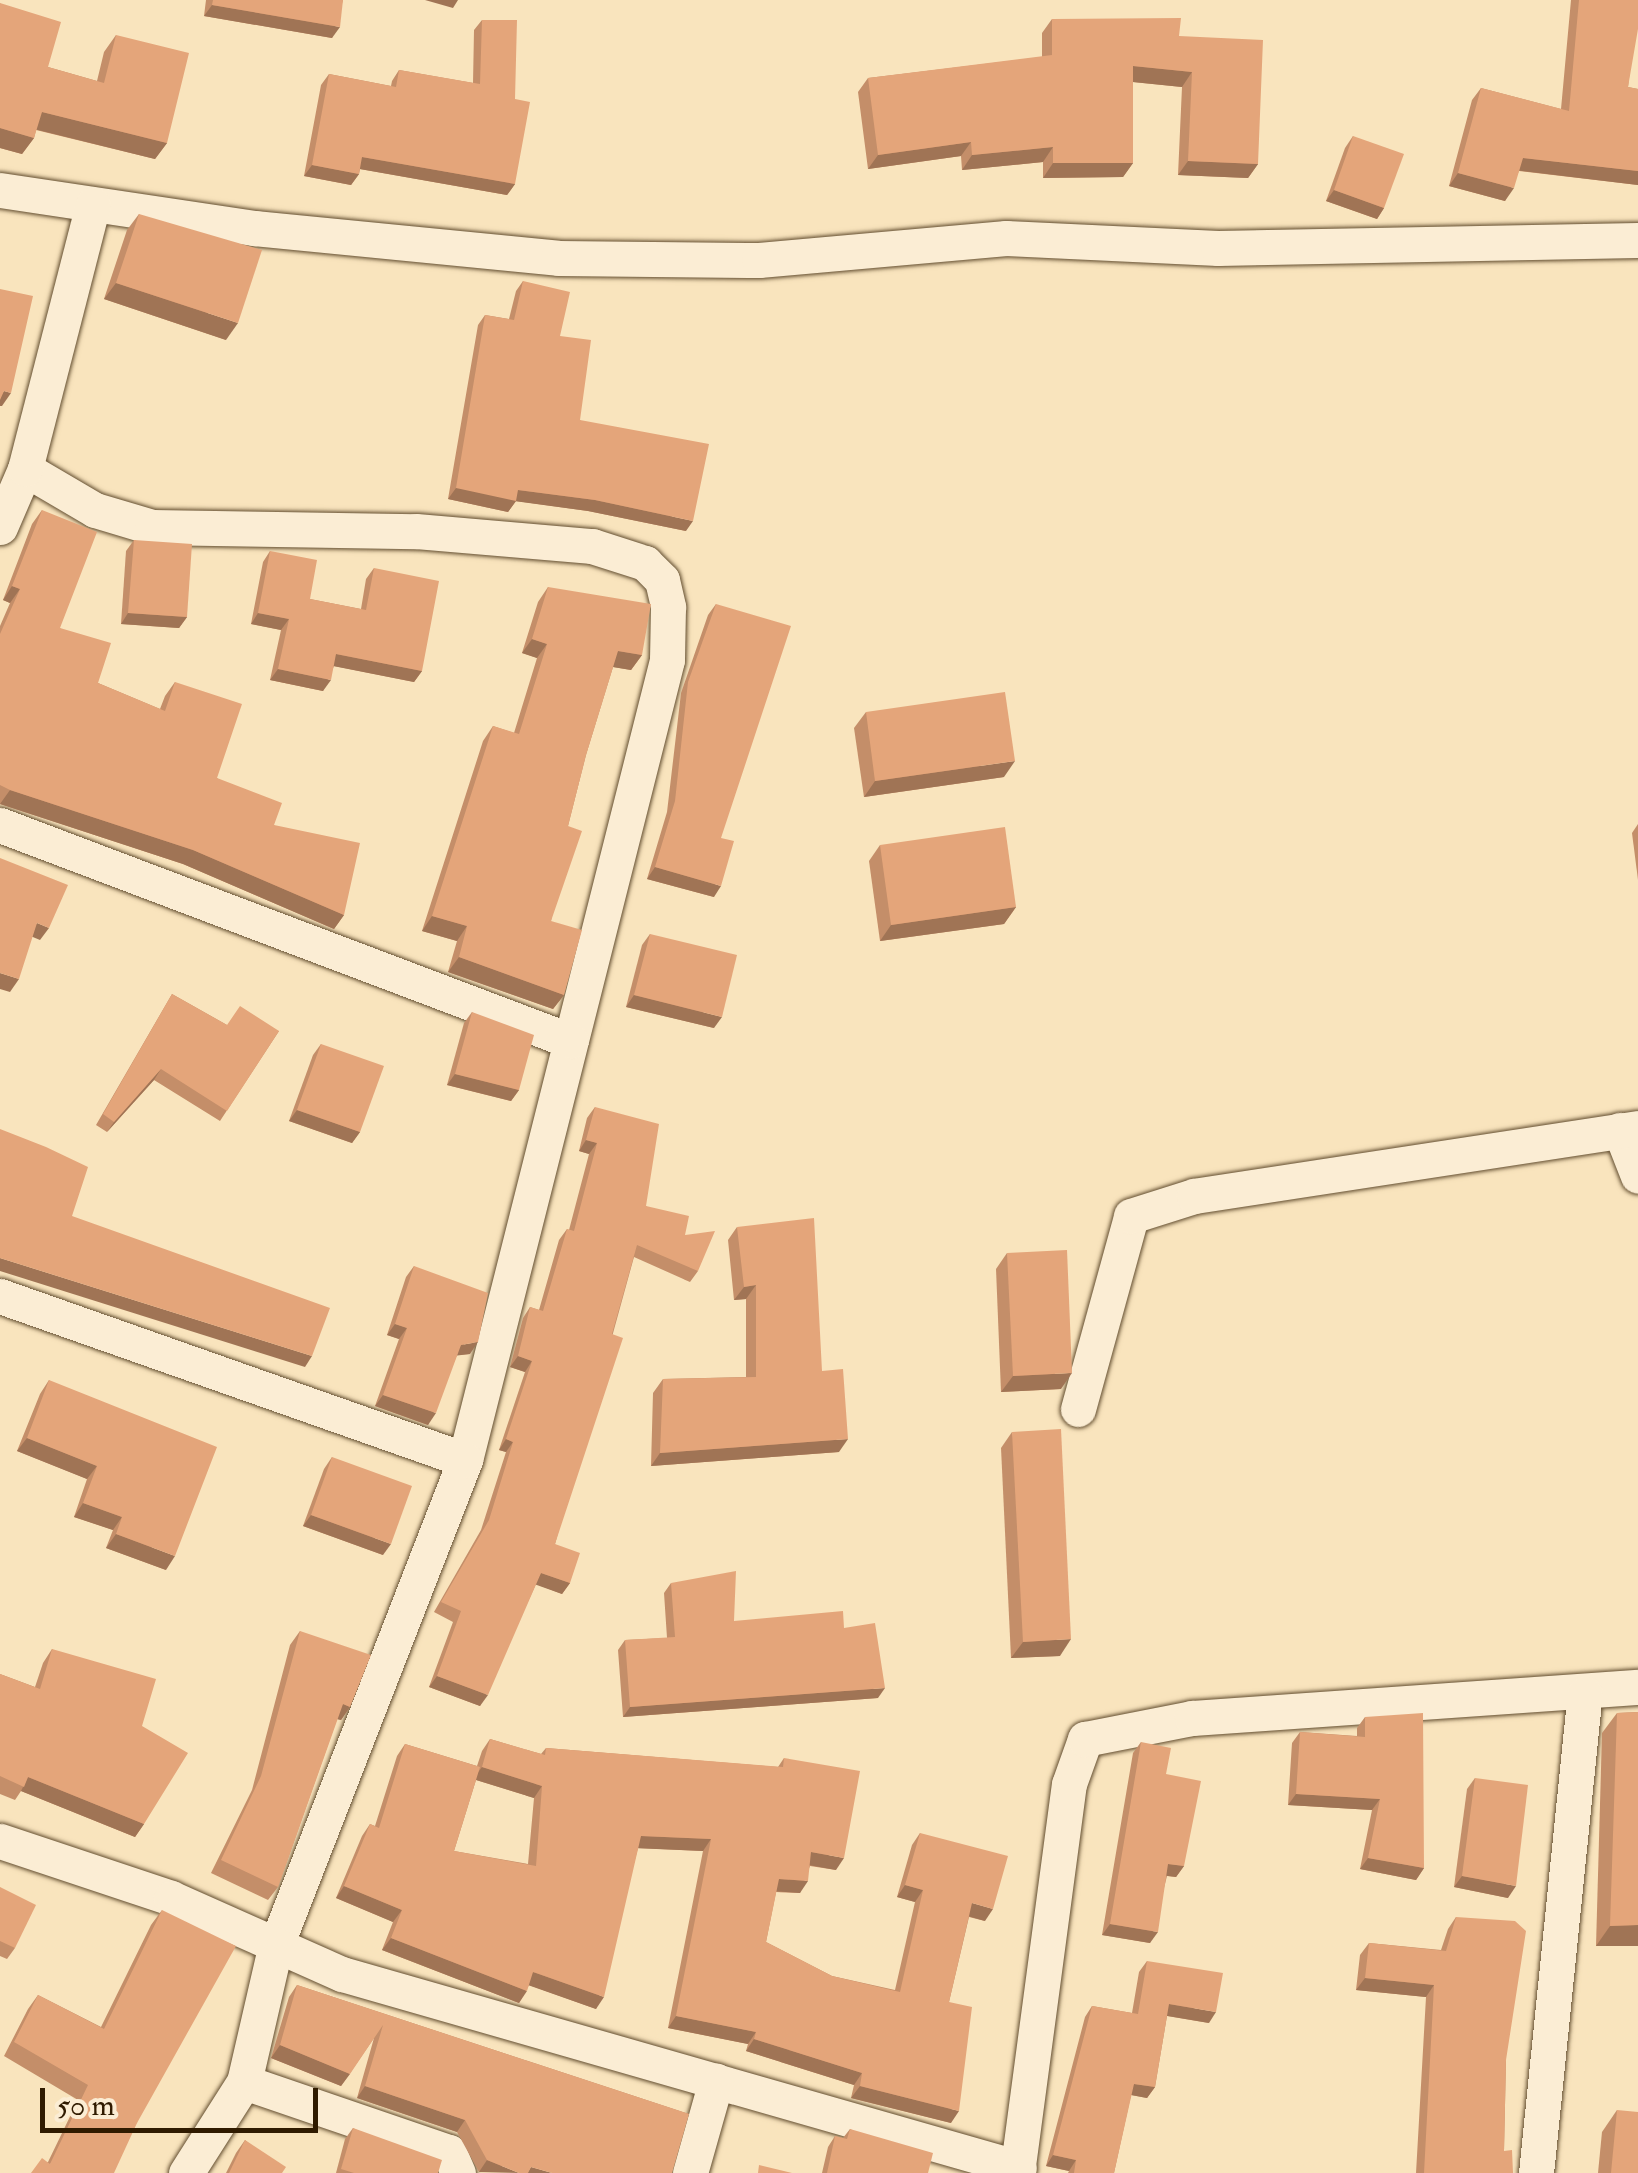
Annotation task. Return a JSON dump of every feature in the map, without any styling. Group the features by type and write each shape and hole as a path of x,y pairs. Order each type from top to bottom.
{"street":[{"path":"0,190 94,205 558,258 759,260 1006,238 1218,248 1638,240"},
{"path":"0,527 25,469 94,205"},
{"path":"25,469 94,510 152,528 416,531 592,546 645,563 662,580 667,660 465,1460 276,1948 244,2082 186,2173"},
{"path":"0,824 571,1040"},
{"path":"1078,1410 1131,1216 1194,1196 1629,1129 1638,1176"},
{"path":"0,1296 465,1460"},
{"path":"0,1842 172,1898 276,1948 1018,2170 1068,1784 1085,1740 1192,1718 1585,1693 1638,1686"},
{"path":"1536,2173 1585,1693"},
{"path":"690,2173 716,2081"},
{"path":"244,2082 448,2152 458,2173"}],"building":[{"path":"213,0 343,0 340,27 212,5"},
{"path":"1579,0 1638,0 1638,29 1628,87 1638,89 1638,171 1523,158 1514,188 1458,173 1481,88 1569,111"},
{"path":"0,3 61,22 48,67 104,83 116,35 189,53 167,143 42,112 34,138 0,128"},
{"path":"1181,18 1179,36 1263,40 1258,164 1188,161 1192,72 1133,66 1133,163 1053,163 1053,147 972,155 971,142 878,155 868,78 1052,55 1052,19"},
{"path":"482,20 517,20 515,99 530,102 515,184 362,157 359,174 312,165 329,74 396,87 399,70 480,84"},
{"path":"1353,136 1404,154 1384,208 1334,190"},
{"path":"139,214 262,250 238,323 116,283"},
{"path":"523,281 570,292 560,336 591,340 580,420 709,444 693,521 595,500 518,490 516,501 456,488 485,315 514,320"},
{"path":"0,289 33,296 11,393 4,391 0,400"},
{"path":"42,510 97,532 60,628 111,643 98,683 165,711 175,682 242,704 217,778 282,803 274,825 360,843 344,915 193,850 0,785 0,634 20,589 12,586"},
{"path":"134,540 192,544 187,617 128,613"},
{"path":"270,551 317,560 310,599 366,610 374,568 439,581 422,671 336,654 331,680 278,669 289,619 258,613"},
{"path":"548,587 651,604 642,655 618,651 568,826 582,831 551,921 582,930 564,995 459,957 467,926 432,916 493,726 519,734 547,644 532,639"},
{"path":"716,604 791,626 721,838 734,841 721,886 655,867 675,801 688,682"},
{"path":"1005,692 1015,761 875,781 866,712"},
{"path":"1005,827 1016,907 891,925 880,845"},
{"path":"0,858 68,885 49,928 37,923 19,979 0,973"},
{"path":"650,934 737,955 722,1017 634,995"},
{"path":"172,994 227,1025 240,1006 279,1031 227,1111 161,1069 114,1122 103,1114"},
{"path":"472,1012 534,1035 519,1090 455,1074"},
{"path":"321,1044 384,1066 360,1132 297,1110"},
{"path":"595,1107 659,1124 646,1206 689,1216 685,1235 715,1231 698,1271 637,1245 612,1334 623,1338 555,1544 580,1553 570,1583 541,1573 488,1695 437,1676 461,1611 441,1602 489,1520 513,1442 506,1439 532,1361 518,1356 530,1307 543,1311 567,1229 574,1231 597,1143 586,1140"},
{"path":"0,1129 88,1167 72,1216 330,1308 312,1356 0,1258"},
{"path":"814,1218 822,1371 843,1369 848,1439 660,1453 663,1379 756,1377 756,1285 744,1287 737,1227"},
{"path":"1067,1250 1072,1373 1013,1376 1007,1253"},
{"path":"414,1266 488,1293 478,1342 461,1345 436,1413 383,1395 407,1328 395,1324"},
{"path":"49,1380 217,1447 175,1556 116,1534 122,1517 83,1503 97,1466 27,1438"},
{"path":"1061,1429 1071,1639 1023,1642 1012,1432"},
{"path":"332,1457 412,1486 391,1544 311,1515"},
{"path":"736,1571 734,1621 843,1611 844,1628 875,1623 885,1688 630,1707 625,1640 675,1637 671,1583"},
{"path":"300,1631 371,1655 350,1707 343,1704 278,1887 221,1860 261,1776"},
{"path":"52,1649 156,1679 142,1726 188,1753 144,1824 28,1777 24,1787 0,1776 0,1674 40,1689"},
{"path":"1638,1712 1638,1925 1610,1926 1617,1713"},
{"path":"1423,1713 1424,1868 1368,1858 1380,1799 1296,1794 1300,1732 1365,1737 1365,1717"},
{"path":"490,1739 545,1755 546,1748 783,1767 784,1758 860,1771 844,1858 811,1852 808,1881 779,1879 766,1942 832,1976 900,1992 923,1890 905,1885 920,1833 1008,1856 993,1909 972,1903 949,2002 972,2007 959,2111 860,2086 862,2073 754,2039 756,2032 676,2016 711,1839 641,1836 604,1997 533,1972 527,1991 391,1938 402,1910 344,1886 370,1824 379,1828 405,1744 480,1767 454,1851 536,1866 542,1786 482,1767"},
{"path":"1141,1742 1171,1748 1166,1774 1201,1781 1184,1866 1168,1864 1158,1932 1110,1924"},
{"path":"1475,1778 1528,1785 1516,1886 1462,1876"},
{"path":"0,1887 36,1905 15,1948 0,1941"},
{"path":"162,1910 236,1946 137,2123 114,2173 31,2173 42,2158 50,2164 88,2085 14,2042 38,1995 104,2029"},
{"path":"1456,1917 1515,1921 1526,1931 1506,2060 1504,2151 1512,2150 1513,2173 1424,2173 1434,1985 1365,1978 1369,1943 1446,1951"},
{"path":"1147,1961 1223,1973 1216,2012 1169,2004 1155,2087 1134,2084 1114,2173 1074,2173 1076,2160 1053,2155 1092,2006 1138,2014"},
{"path":"297,1985 689,2114 672,2173 552,2173 531,2167 528,2173 519,2173 487,2160 465,2120 365,2086 383,2025 350,2074 280,2045"},
{"path":"1617,2110 1638,2112 1638,2173 1611,2173"},
{"path":"353,2128 442,2160 438,2173 354,2173 341,2169"},
{"path":"850,2129 933,2153 928,2173 827,2173 835,2136 847,2139"},
{"path":"245,2140 286,2167 282,2173 229,2173"},
{"path":"759,2165 792,2173 758,2173"}]}
